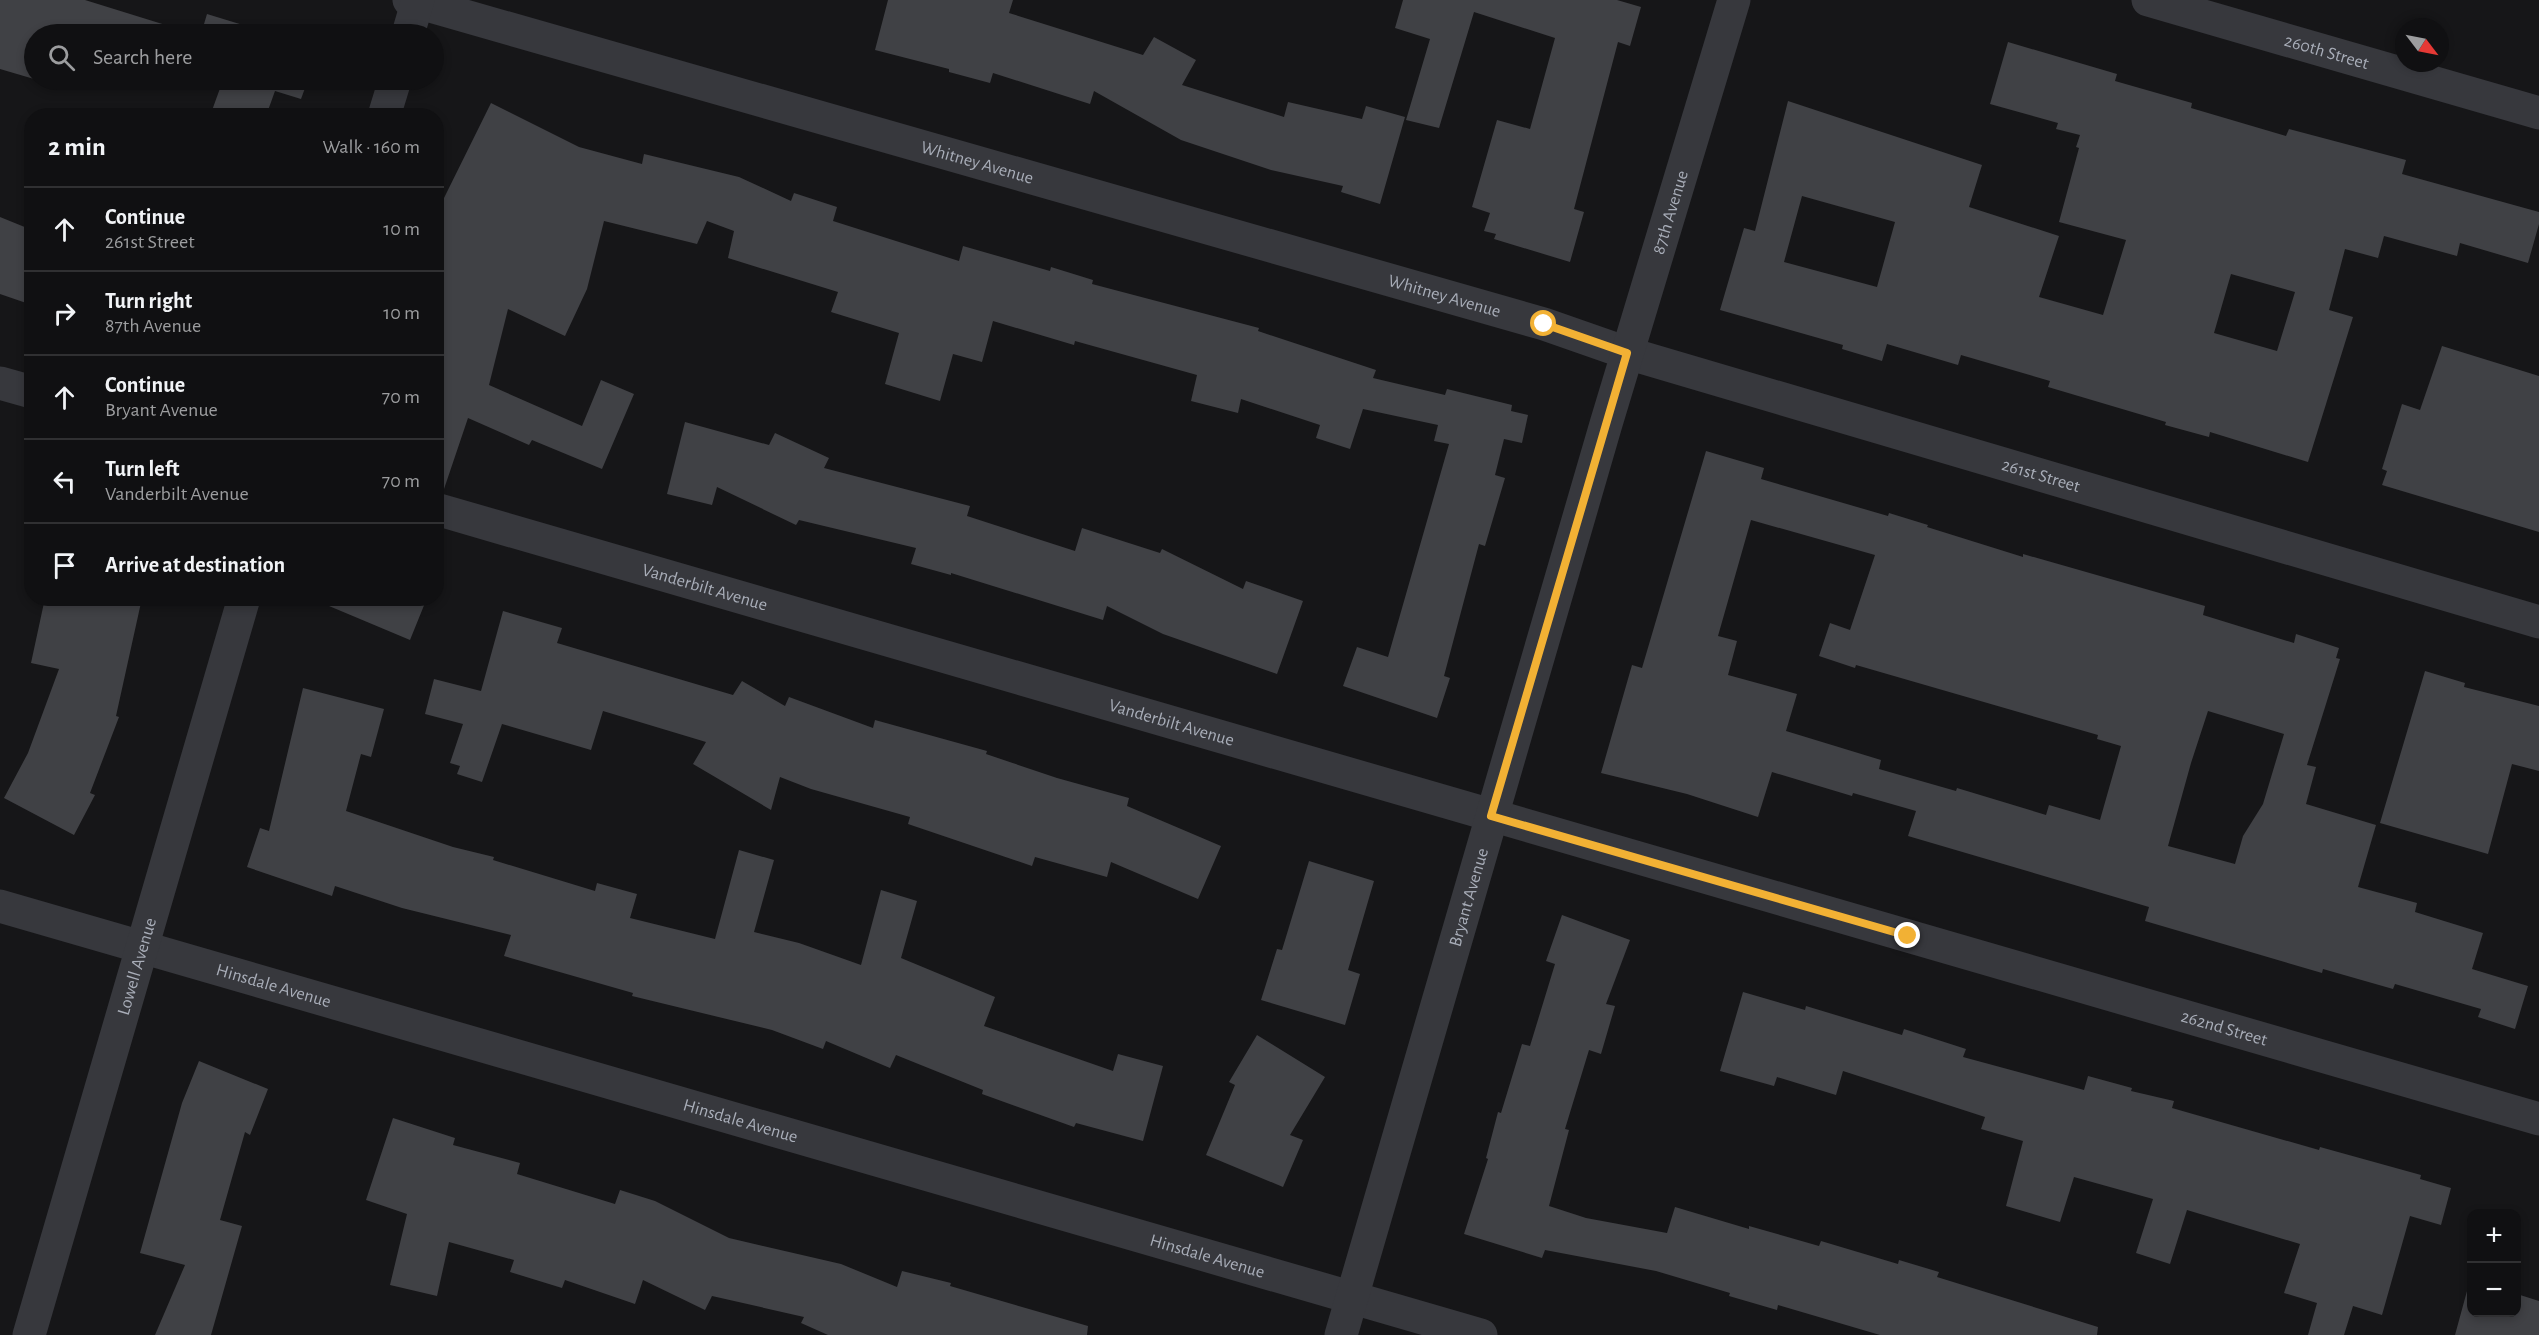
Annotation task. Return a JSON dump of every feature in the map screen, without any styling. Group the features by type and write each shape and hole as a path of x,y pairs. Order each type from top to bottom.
{"street":[{"name":"87th Avenue","path":"1606,424 1734,0"},
{"name":"260th Street","path":"2148,0 2539,113"},
{"path":"410,24 415,1"},
{"name":"Whitney Avenue","path":"415,1 1544,324"},
{"path":"386,108 392,90"},
{"name":"261st Street","path":"1544,324 1627,353 2539,622"},
{"path":"0,383 24,390"},
{"name":"Bryant Avenue","path":"1341,1335 1606,424"},
{"name":"Vanderbilt Avenue","path":"444,511 1908,936"},
{"name":"Lowell Avenue","path":"29,1335 242,606"},
{"name":"Hinsdale Avenue","path":"0,906 1481,1335"},
{"name":"262nd Street","path":"1908,936 2539,1119"}],"building":[{"path":"0,0 85,0 162,24 24,24 24,76 0,69"},
{"path":"888,0 1013,0 1009,13 1143,55 1154,37 1196,60 1182,85 1284,117 1288,102 1362,119 1366,106 1405,117 1380,204 1341,192 1343,186 1271,170 1181,140 1094,91 1090,104 993,73 990,83 949,72 949,69 875,50"},
{"path":"1403,0 1617,0 1641,7 1630,46 1618,42 1574,209 1584,212 1570,262 1494,239 1496,234 1484,231 1490,213 1472,207 1497,120 1530,129 1555,38 1474,12 1439,128 1406,120 1430,39 1395,28"},
{"path":"207,14 240,24 204,24"},
{"path":"2008,42 2117,74 2115,81 2192,103 2191,108 2286,136 2289,129 2406,160 2402,174 2539,212 2539,224 2528,263 2460,243 2457,256 2384,236 2378,258 2345,249 2329,310 2353,317 2308,462 2210,432 2209,437 2165,425 2166,422 2048,387 2050,381 1961,355 1958,365 1887,344 1882,361 1842,349 1843,345 1720,310 1744,228 1755,231 1788,101 1982,165 1969,207 2059,236 2039,297 2103,315 2126,240 2059,222 2079,148 2076,147 2080,135 2056,129 2058,123 1990,104","holes":["1802,196 1895,222 1877,287 1784,262","2231,274 2295,292 2277,351 2214,333"]},
{"path":"219,90 304,90 301,99 275,91 269,108 213,108"},
{"path":"491,103 579,147 642,164 644,154 739,177 791,201 794,193 837,207 833,221 959,261 963,246 1050,271 1051,267 1093,280 1092,284 1259,328 1258,331 1376,370 1373,378 1445,395 1447,389 1512,405 1511,411 1528,415 1522,443 1504,439 1495,475 1505,478 1485,546 1479,544 1444,676 1450,678 1437,718 1343,686 1357,647 1388,657 1449,444 1434,441 1438,425 1363,409 1350,449 1316,438 1320,425 1241,399 1238,413 1191,401 1197,375 1075,341 1074,345 993,321 982,362 953,354 940,401 885,384 899,333 831,312 838,292 728,258 734,231 707,221 697,244 604,221 587,289 565,336 508,309 489,385 582,426 601,380 634,394 602,469 532,440 529,445 468,418 444,489 444,198"},
{"path":"0,217 24,227 24,302 0,294"},
{"path":"2442,346 2539,376 2539,532 2382,485 2387,471 2382,469 2402,404 2420,410"},
{"path":"685,422 769,445 775,433 829,458 824,468 970,506 967,516 1075,551 1082,528 1160,553 1162,549 1243,589 1246,581 1303,601 1277,674 1163,634 1107,606 1103,620 951,573 951,575 911,564 916,548 799,520 796,525 717,487 712,505 667,494"},
{"path":"1706,451 1764,468 1761,479 1888,516 1889,513 2023,557 2023,554 2205,606 2203,615 2294,643 2296,634 2339,648 2336,658 2340,659 2307,765 2316,767 2306,804 2376,825 2358,887 2417,903 2415,912 2483,933 2472,969 2528,986 2515,1029 2478,1017 2481,1009 2395,984 2393,989 2323,969 2322,973 2145,921 2149,907 1908,836 1916,811 1853,793 1852,796 1772,772 1758,817 1687,794 1601,773 1632,665 1642,668","holes":["1751,520 1875,555 1850,630 1830,623 1819,656 2098,735 2097,739 2121,746 2100,820 2049,805 2046,815 1957,788 1956,791 1879,769 1881,760 1786,731 1797,694 1728,675 1737,641 1718,636","2208,711 2284,734 2263,804 2243,836 2235,864 2168,846"]},
{"path":"43,606 140,606 116,716 119,717 90,793 95,795 74,835 4,798 28,753 59,669 31,663"},
{"path":"329,606 424,606 410,640"},
{"path":"503,611 562,628 557,643 733,695 742,681 785,706 789,697 873,728 875,720 987,751 986,754 1057,778 1129,798 1127,806 1221,846 1198,899 1111,862 1107,877 1035,857 1032,866 908,824 910,817 811,789 780,777 771,810 693,764 706,742 603,711 591,750 502,724 482,782 457,774 460,766 450,763 463,724 425,714 434,679 481,691"},
{"path":"2425,671 2465,683 2464,687 2539,706 2539,771 2512,764 2488,854 2380,823"},
{"path":"303,688 384,709 371,757 361,754 346,811 595,891 597,883 637,894 630,918 715,939 739,850 774,860 754,932 799,943 861,965 881,890 917,901 901,958 995,997 984,1026 1113,1071 1118,1054 1163,1066 1143,1141 1076,1123 1074,1127 982,1094 983,1090 896,1055 890,1068 826,1041 823,1049 772,1030 632,996 633,993 504,956 511,935 402,908 335,886 332,896 247,867 260,828 269,831"},
{"path":"1309,861 1374,881 1348,970 1360,974 1345,1025 1261,1000 1277,949 1282,950"},
{"path":"1562,915 1630,940 1606,1004 1615,1006 1601,1054 1589,1050 1565,1129 1569,1130 1549,1206 1586,1218 1667,1233 1675,1207 1749,1229 1749,1226 1819,1246 1821,1241 1898,1264 1899,1260 1939,1272 1937,1277 2098,1327 2097,1335 1880,1335 1778,1305 1777,1310 1656,1271 1545,1250 1542,1258 1464,1234 1488,1159 1486,1158 1498,1112 1501,1113 1522,1044 1530,1046 1555,964 1546,961"},
{"path":"1743,992 1805,1010 1806,1006 1902,1035 1904,1029 1966,1049 1963,1057 2084,1090 2088,1076 2132,1088 2131,1091 2174,1101 2172,1108 2319,1150 2320,1147 2421,1175 2420,1179 2451,1188 2441,1225 2410,1216 2382,1315 2353,1306 2344,1335 2308,1335 2317,1303 2284,1293 2300,1244 2187,1210 2170,1264 2136,1253 2153,1199 2074,1177 2060,1222 2006,1206 2023,1141 1981,1129 1985,1117 1843,1071 1836,1095 1777,1077 1774,1086 1720,1071"},
{"path":"1257,1035 1325,1077 1290,1135 1303,1140 1283,1187 1206,1155 1235,1085 1229,1082"},
{"path":"199,1061 268,1089 250,1135 245,1132 220,1220 242,1226 211,1335 155,1335 185,1265 140,1253 182,1103"},
{"path":"393,1118 455,1138 453,1145 520,1163 517,1174 615,1204 620,1190 655,1201 729,1238 841,1264 897,1287 902,1271 951,1283 950,1286 1088,1326 1087,1335 828,1335 801,1323 804,1317 712,1296 705,1310 643,1280 635,1304 565,1280 562,1288 510,1272 514,1260 449,1242 437,1296 390,1285 407,1214 366,1200"},
{"path":"2467,1291 2467,1317 2521,1317 2521,1295 2539,1301 2539,1335 2455,1335"}],"route":[{"path":"1544,324 1627,353 1491,816 1908,936"}]}
